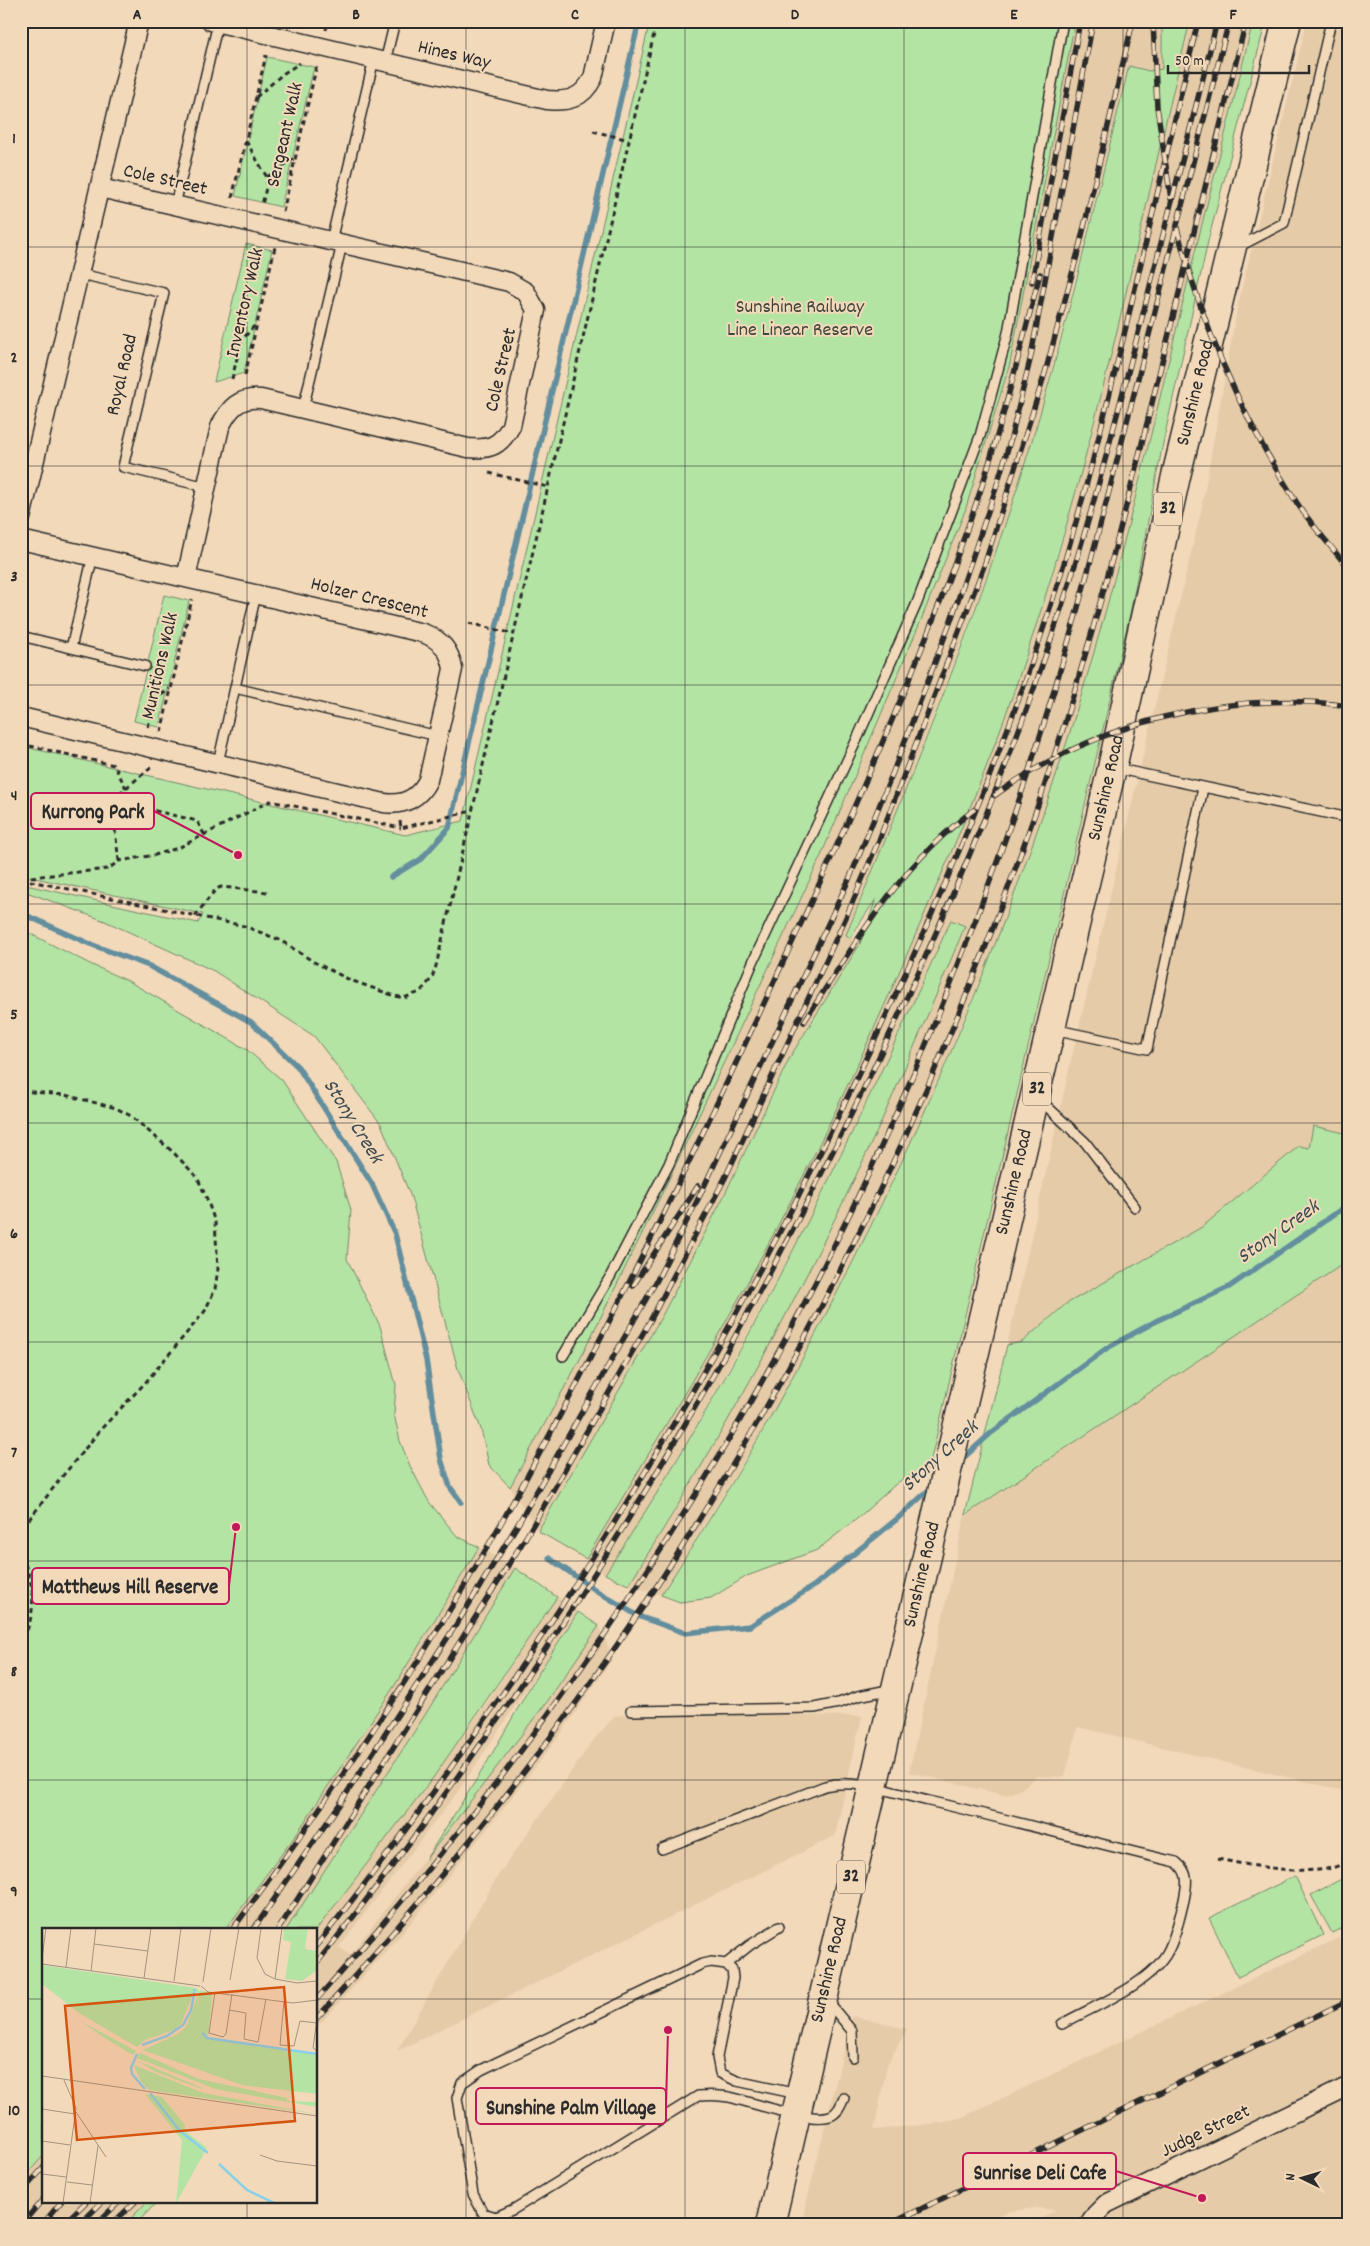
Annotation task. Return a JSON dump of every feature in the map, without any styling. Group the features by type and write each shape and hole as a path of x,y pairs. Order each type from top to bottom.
{"main road":[{"name":"Sunshine Road","path":"770,2225 1112,768 1176,476 1229,252 1287,21"}],"street":[{"path":"21,518 139,21"},
{"name":"Hines Way","path":"215,22 547,100 563,101 574,99 588,86 593,78 606,21"},
{"name":"Cole Street","path":"100,188 508,282 526,292 536,310 511,426 505,436 490,448 468,448 252,398 241,401 231,408 220,427 186,578"},
{"name":"Holzer Crescent","path":"21,540 423,633 441,642 451,659 453,669 428,780 424,788 412,799 398,804 384,803 21,717"},
{"name":"Judge Street","path":"1089,2225 1106,2204 1349,2086"}],"lane":[{"path":"303,409 336,243 379,61 395,21"},
{"path":"563,1356 610,1277 669,1164 753,962 835,788 916,603 980,436 1008,332 1063,21"},
{"path":"1229,252 1284,223 1331,21"},
{"path":"175,205 215,22"},
{"name":"Royal Road","path":"80,274 164,293 124,467 206,487"},
{"path":"71,648 93,556"},
{"path":"218,763 256,594"},
{"path":"21,636 71,648 144,670"},
{"path":"235,688 438,736"},
{"path":"1112,768 1349,818"},
{"path":"1050,1028 1146,1049 1203,788"},
{"path":"1035,1096 1085,1142 1135,1207"},
{"path":"631,1711 814,1708 839,1703 858,1696 896,1689"},
{"path":"662,1849 825,1786 840,1783 872,1788 997,1817 1069,1837 1176,1862 1184,1868 1187,1876 1181,1912 1168,1951 1155,1969 1131,1987 1062,2024"},
{"path":"726,1964 750,1945 779,1927"},
{"path":"488,2225 474,2194 458,2110 458,2090 462,2083 481,2070 702,1964 711,1962 726,1964 732,1970 733,1978 717,2057 720,2073 798,2104 821,2117 831,2116 837,2112 844,2098"},
{"path":"823,1996 852,2031 853,2057"},
{"path":"483,2213 496,2217 514,2210 698,2096 798,2104"}],"path":[{"path":"232,198 266,55"},
{"name":"Sergeant Walk","path":"281,220 319,57"},
{"path":"256,98 284,73 300,63"},
{"path":"593,131 629,140"},
{"path":"246,141 267,177 262,205"},
{"path":"267,177 296,158"},
{"name":"Inventory Walk","path":"245,375 277,239"},
{"path":"232,379 241,341 257,323"},
{"path":"489,473 548,487"},
{"name":"Munitions Walk","path":"159,740 192,599"},
{"path":"469,623 514,634"},
{"path":"144,670 164,694"},
{"path":"148,727 155,699 171,688"},
{"path":"21,744 114,765 126,788"},
{"path":"111,800 153,768"},
{"path":"111,800 197,821 204,834"},
{"path":"111,800 120,861"},
{"path":"21,878 108,869 120,861 156,855 178,848 270,801 400,828 472,811"},
{"path":"400,815 400,828"},
{"path":"195,916 216,889 221,887 268,892"},
{"path":"21,1092 65,1095 116,1108 131,1116 172,1152 197,1177 207,1199 215,1222 218,1269 215,1288 205,1311 145,1383 102,1428 60,1478 21,1530"},
{"path":"21,1556 31,1579 33,1595 30,1623 21,1643"},
{"path":"1218,1859 1247,1866 1318,1870 1332,1868 1349,1861"}],"shaded area":[{"path":"1075,21 1162,21 1162,70 1150,71 1129,66 1040,414 1005,526 900,803 846,934 860,944 790,1057 723,1198 663,1314 538,1531 510,1487 579,1361 669,1179 820,858 919,625 965,511 1010,363"},
{"path":"1190,21 1253,21 1128,525 1084,691 1047,803 1005,920 923,1116 841,1285 771,1417 661,1595 628,1585 676,1510 869,1148 965,926 950,921 899,1036 811,1217 688,1441 641,1521 605,1574 586,1559 773,1235 1014,691 1061,547 1094,426"},
{"path":"1307,21 1349,21 1349,1134 1313,1126 1309,1148 1299,1146 1202,1227 1066,1304 1022,1342 1007,1345 1071,1061 1201,511 1237,309"},
{"path":"1349,1260 1349,1792 1078,1727 1065,1777 1037,1776 1020,1790 1004,1795 909,1772 965,1515"},
{"path":"479,1547 515,1568 425,1715 287,1928 226,1928 295,1836 395,1685"},
{"path":"557,1597 578,1612 459,1790 339,1947 350,1955 549,1699 599,1626 613,1658 560,1735 400,1936 318,2026 318,1928 481,1711"},
{"path":"634,1714 862,1716 835,1836 397,2051 499,1874 592,1742 615,1716"},
{"path":"1349,1933 1349,2225 1029,2225 1056,2210 1034,2208 1006,2212 980,2225 801,2225 852,2016 907,2029 887,2065 874,2130 940,2123 963,2117"},
{"path":"42,2157 42,2204 145,2204 124,2225 21,2225 21,2181"}],"green space":[{"name":"Sunshine Railway Line Linear Reserve","path":"650,21 1075,21 1010,363 965,511 919,625 820,858 669,1179 579,1361 510,1487 489,1465 481,1429 458,1369 411,1197 381,1124 314,1036 214,971 105,921 21,890 21,884 198,923 203,914 21,875 21,746 405,835 463,821"},
{"path":"1162,21 1190,21 1089,442 1041,609 994,746 962,828 891,990 815,1153 729,1316 586,1559 538,1531 663,1314 723,1198 790,1057 860,944 876,899 850,938 846,935 950,677 1020,480 1075,284 1129,66 1149,71 1162,69"},
{"path":"1253,21 1266,21 1209,237 1163,443 1130,614 929,1468 898,1482 858,1518 817,1550 747,1576 711,1598 680,1602 661,1595 718,1506 759,1437 851,1266 888,1191 957,1037 1019,881 1069,734 1109,598 1145,460"},
{"path":"267,57 314,67 281,207 235,196"},
{"path":"246,244 272,250 244,373 214,382"},
{"path":"164,595 189,601 159,727 134,721"},
{"path":"951,920 965,926 906,1065 842,1204 756,1371 694,1479 628,1585 605,1574 703,1417 748,1336 833,1171"},
{"path":"21,929 128,981 246,1049 282,1080 336,1162 351,1210 347,1259 380,1326 396,1385 394,1414 400,1441 410,1466 429,1502 457,1536 479,1547 395,1685 295,1836 226,1928 42,1928 42,2157 21,2181"},
{"path":"1313,1126 1349,1134 1349,1260 965,1515 1007,1345 1022,1342 1066,1304 1202,1227 1299,1146 1309,1148"},
{"path":"515,1568 557,1597 435,1775 318,1928 287,1928 425,1715"},
{"path":"578,1612 599,1626 549,1699 426,1859 485,1766 534,1680"},
{"path":"1349,1875 1349,1924 1332,1933 1311,1895"},
{"path":"1295,1876 1323,1935 1238,1977 1209,1918"},
{"path":"145,2204 155,2204 135,2225 124,2225"}],"waterway":[{"path":"391,877 421,859 449,828 639,21"},
{"name":"Stony Creek","path":"21,913 90,944 149,966 251,1022 298,1067 372,1184 395,1234 426,1360 441,1459 450,1487 461,1502"},
{"name":"Stony Creek","path":"960,1461 991,1433 1107,1348 1158,1320 1229,1287 1349,1204"},
{"name":"Stony Creek","path":"549,1558 638,1616 685,1633 750,1626 815,1585 897,1519 933,1486"}],"railway":[{"path":"1032,282 1080,21"},
{"path":"254,1928 339,1805 463,1614 518,1524 657,1280 700,1195 851,875 950,623 1011,438 1031,356 1093,21"},
{"path":"279,1928 526,1537 650,1321 725,1178 847,915 879,840 984,566 1045,373 1078,252 1133,21"},
{"path":"1153,21 1157,107 1171,199"},
{"path":"318,1943 398,1840 477,1731 552,1620 624,1506 693,1390 758,1273 820,1154 878,1033 949,875 993,768 1033,660 1062,572 1124,335 1198,21"},
{"path":"318,1961 462,1771 530,1672 660,1467 778,1257 834,1149 898,1017 958,884 986,816 1038,678 1061,609 1106,458 1217,21"},
{"path":"318,1998 388,1918 457,1833 524,1746 588,1658 650,1567 708,1474 763,1380 815,1283 872,1166 950,986 1033,758 1074,623 1229,21"},
{"path":"318,2017 409,1914 498,1806 583,1694 662,1578 719,1487 774,1393 874,1202 920,1104 963,1004 1002,904 1057,749 1104,588 1133,479 1246,21"},
{"path":"1177,228 1211,336 1241,404 1277,471 1297,503 1349,569"},
{"path":"233,1928 340,1779 408,1676 473,1571 569,1398 693,1153 844,829 903,695 930,627 981,489 1005,409 1040,274"},
{"path":"994,796 1033,770 1074,749 1118,731 1163,717 1209,708 1256,703 1303,702 1349,706"},
{"path":"804,1022 860,935 901,880 948,831 975,809"},
{"path":"633,1286 698,1186"},
{"path":"888,2225 1349,2000"},
{"path":"21,2193 42,2169"},
{"path":"21,2225 42,2200"},
{"path":"42,2225 59,2204"},
{"path":"62,2225 84,2204"},
{"path":"79,2225 100,2204"},
{"path":"95,2225 117,2204"},
{"path":"111,2225 133,2204"}],"place":[{"name":"Kurrong Park","path":"238,855"},
{"name":"Matthews Hill Reserve","path":"236,1527"},
{"name":"Sunshine Palm Village","path":"668,2030"},
{"name":"Sunrise Deli Cafe","path":"1202,2198"}]}
